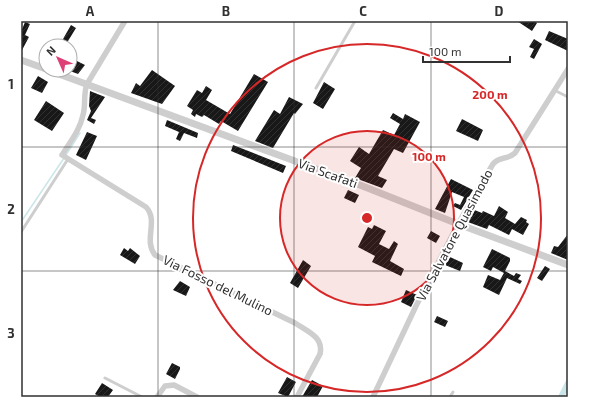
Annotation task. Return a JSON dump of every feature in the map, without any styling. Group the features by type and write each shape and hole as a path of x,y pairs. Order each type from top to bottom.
{"street":[{"name":"Via Fosso del Mulino","path":"125,21 87,84 84,91 84,114 80,127 62,155 146,207 153,217 150,244 151,250 155,255 295,323 314,335 322,346 320,354 297,397"},
{"name":"Via Scafati","path":"21,60 38,67"},
{"name":"Via Salvatore Quasimodo","path":"373,397 416,306 458,224 492,164 499,159 508,157 515,153 568,69"},
{"name":"Via Scafati","path":"70,78 360,185 458,224 568,265"},
{"path":"157,397 164,386 171,384 197,397"}],"lane":[{"path":"316,88 355,21"},
{"path":"554,90 568,97"},
{"path":"21,232 68,159"},
{"path":"105,378 142,397"},
{"path":"450,397 453,392"}],"building":[{"path":"517,21 534,21 537,23 532,31"},
{"path":"25,22 30,24 25,35 29,37 21,52 21,32"},
{"path":"71,25 76,28 70,38 64,38"},
{"path":"549,31 568,39 568,51 545,40"},
{"path":"534,39 542,44 534,59 530,57 534,49 529,47"},
{"path":"78,62 85,65 78,74"},
{"path":"152,70 175,86 162,104 131,93 136,83 140,86"},
{"path":"254,74 268,82 238,131 221,121 219,124 204,115 202,117 196,114 195,117 191,114 193,110 187,106 197,90 202,93 206,86 212,90 206,100 230,114"},
{"path":"38,76 38,78 41,78 48,82 42,93 31,88"},
{"path":"324,82 335,89 323,109 313,103"},
{"path":"90,91 105,97 91,118 96,120 94,124 87,120 91,111 89,106"},
{"path":"289,97 303,104 295,114 294,113 273,148 255,141 274,110 280,114"},
{"path":"46,101 64,113 52,131 34,120"},
{"path":"393,113 403,119 405,114 420,122 403,153 394,149 378,176 387,180 382,188 355,178 361,168 350,161 359,147 369,154 383,130 394,135 400,124 390,118"},
{"path":"462,119 483,130 478,141 456,131"},
{"path":"167,120 198,133 197,138 184,133 180,141 176,139 179,132 165,126"},
{"path":"87,132 97,136 86,160 76,155"},
{"path":"233,145 286,166 283,173 231,151"},
{"path":"451,179 473,190 461,210 453,206 455,203 460,205 464,197 452,192 445,213 435,209"},
{"path":"348,190 359,195 355,203 344,198"},
{"path":"499,206 508,212 505,218 515,224 521,217 527,220 526,222 529,224 523,235 512,229 509,235 489,225 487,229 465,221 472,209 482,213 483,211 494,216"},
{"path":"374,225 386,231 379,244 389,249 394,241 398,244 390,261 404,269 401,276 372,262 375,256 358,247 368,227 372,229"},
{"path":"431,231 440,236 436,243 427,238"},
{"path":"568,234 568,260 551,253 554,246 558,247"},
{"path":"124,248 128,251 130,248 140,256 135,264 120,255"},
{"path":"492,249 510,258 504,273 493,267 491,271 483,267"},
{"path":"450,257 463,263 460,271 445,265"},
{"path":"303,260 311,266 298,288 290,283"},
{"path":"545,266 550,269 542,281 537,278"},
{"path":"505,271 514,276 516,273 521,275 518,279 522,281 520,284 507,278 499,295 483,287 488,275 500,280"},
{"path":"180,281 190,287 186,296 173,290"},
{"path":"406,290 417,295 411,307 401,302"},
{"path":"437,316 448,321 445,327 434,322"},
{"path":"172,363 180,367 175,379 166,374"},
{"path":"287,377 296,382 288,397 278,393"},
{"path":"312,380 323,386 317,397 302,397"},
{"path":"102,383 113,390 108,397 100,397 95,394"}],"waterway":[{"path":"66,155 80,133"},
{"path":"21,222 64,158"},
{"path":"561,397 568,383"}]}
